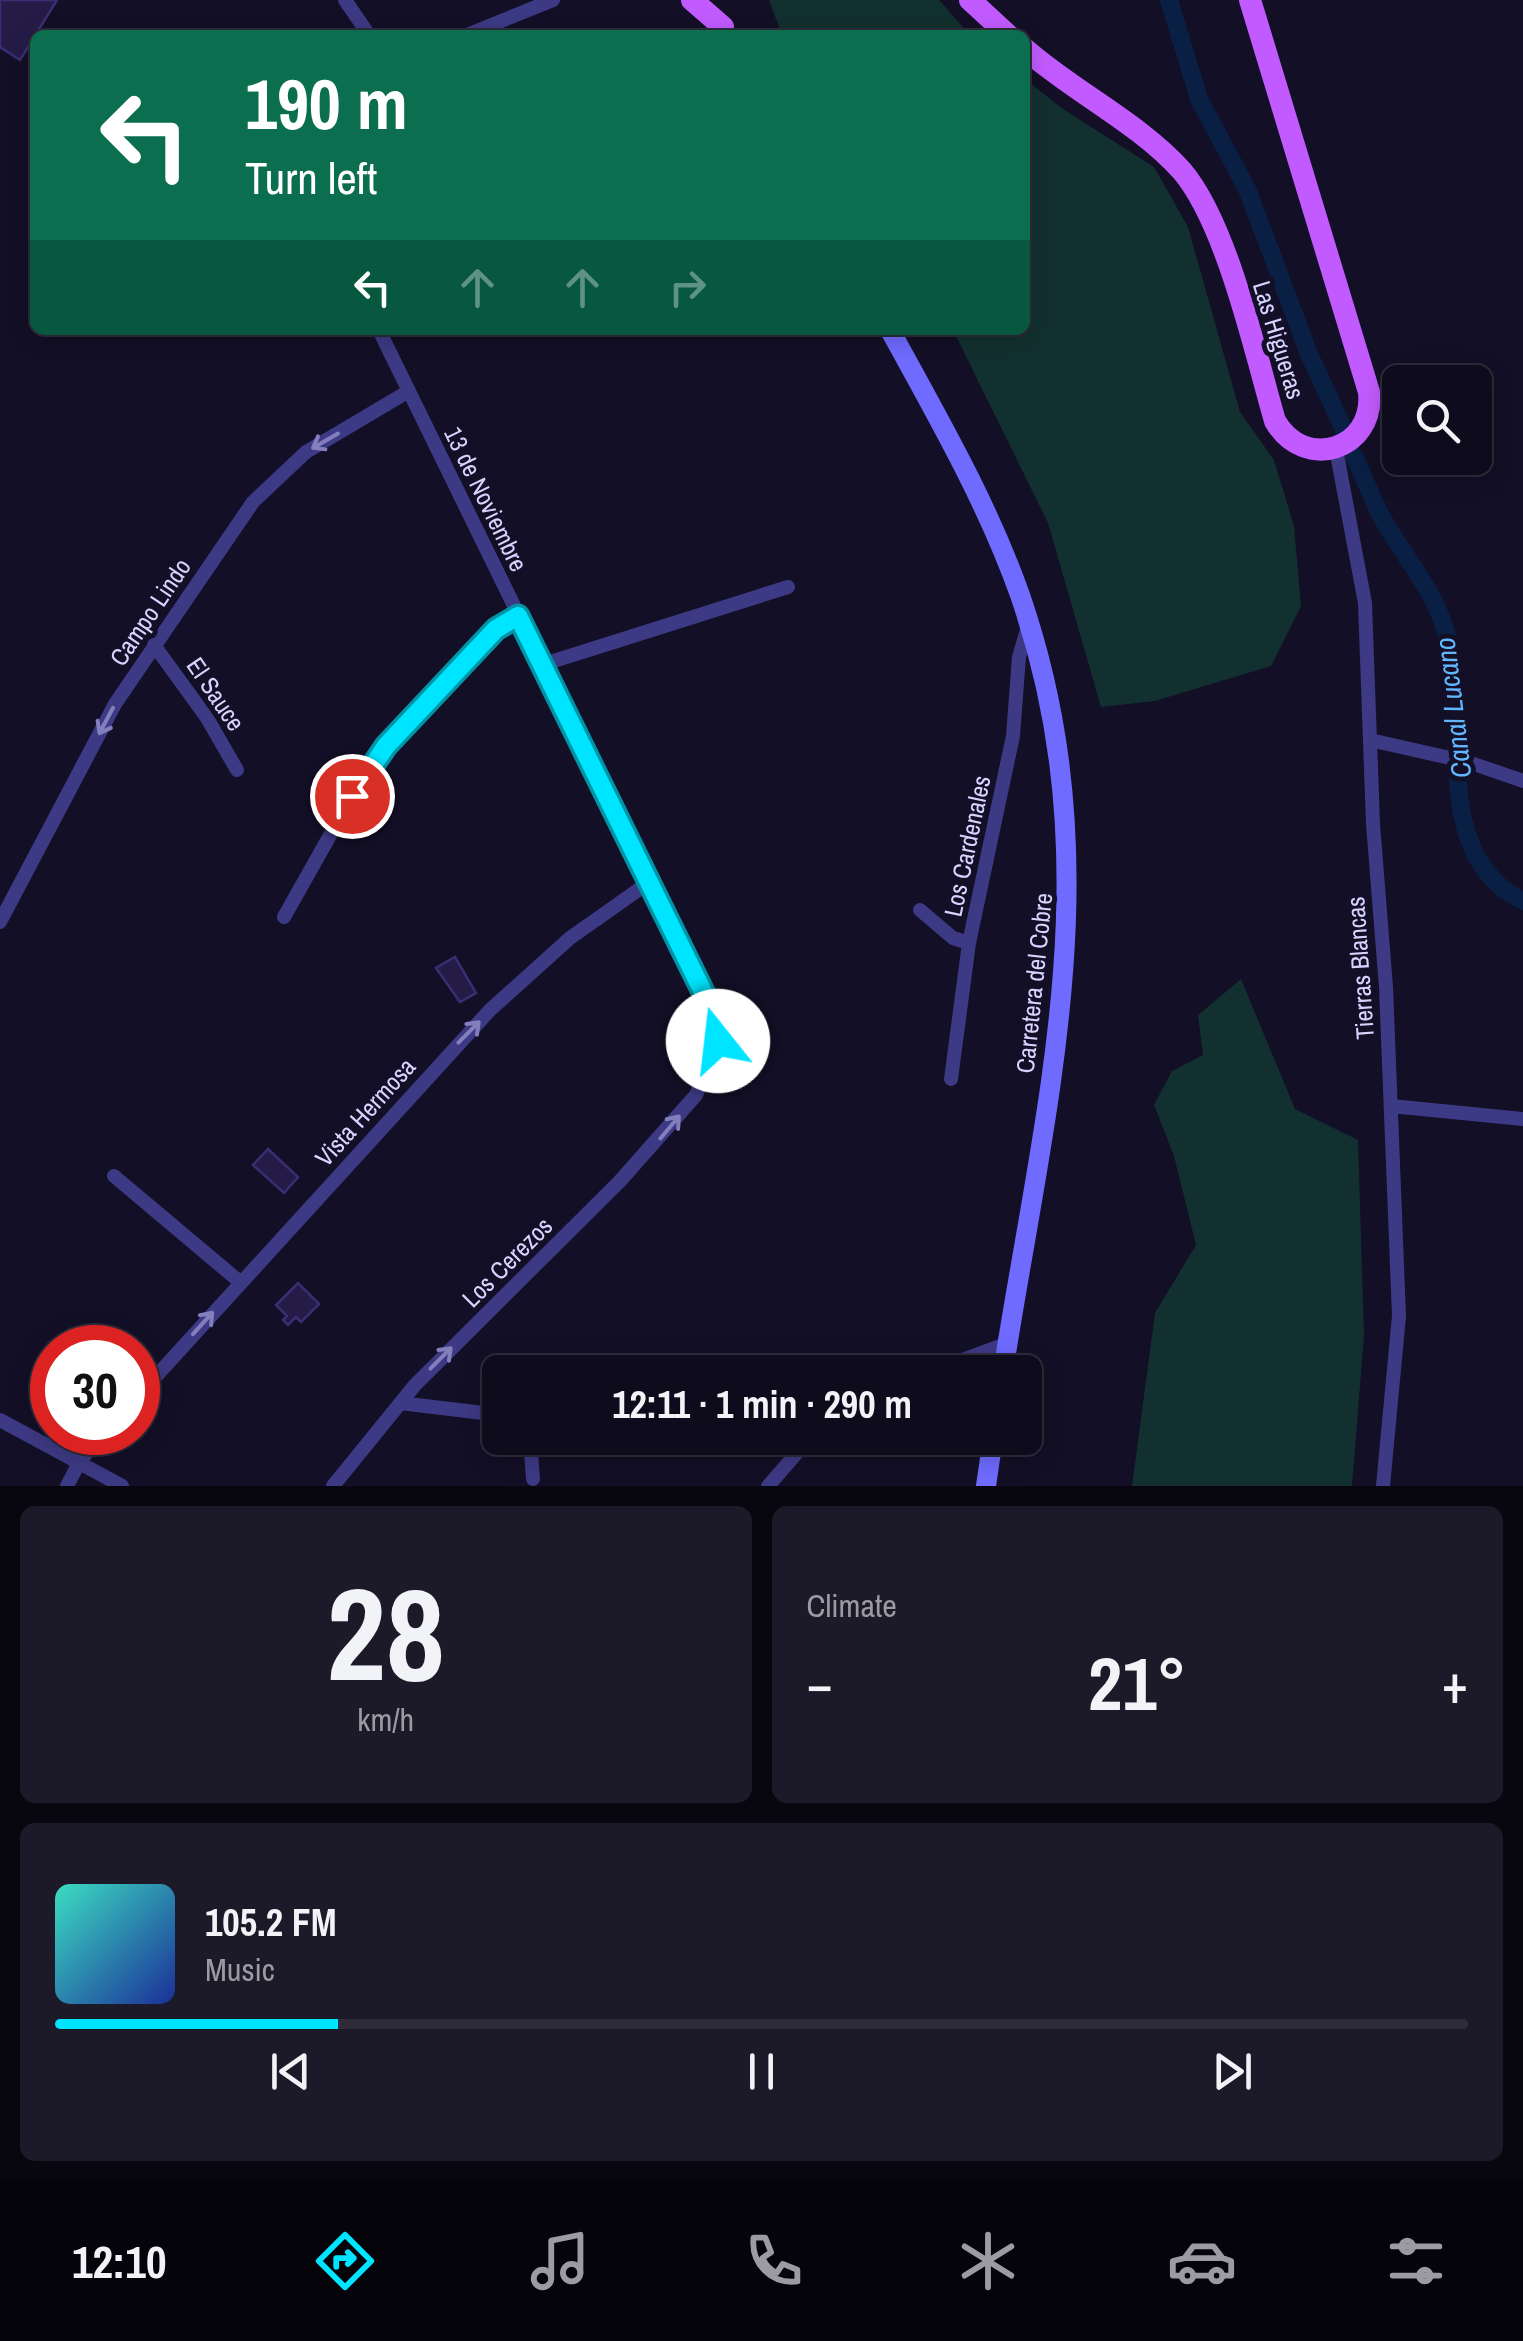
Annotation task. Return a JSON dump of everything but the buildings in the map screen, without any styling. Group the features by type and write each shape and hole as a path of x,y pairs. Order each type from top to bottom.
{"main road":[{"path":"692,0 724,30"},
{"path":"708,0 724,30"},
{"path":"719,0 725,30"},
{"path":"970,0 1003,30"},
{"path":"1250,0 1364,368 1370,402 1366,422 1354,438 1336,449"},
{"name":"Las Higueras","path":"1030,53 1182,172 1212,221 1280,430 1305,449 1336,449"},
{"name":"Carretera del Cobre","path":"893,335 985,508 1029,624 1062,776 1069,923 1062,1011 1006,1355"},
{"path":"986,1486 991,1455"}],"street":[{"path":"345,0 366,30"},
{"path":"475,30 512,7 553,0"},
{"name":"13 de Noviembre","path":"381,335 715,1020 718,1041 711,1068"},
{"name":"Campo Lindo","path":"0,922 114,704 246,511 279,473 410,391"},
{"name":"Tierras Blancas","path":"1336,449 1366,603 1391,1106 1399,1316 1383,1486"},
{"path":"542,665 788,587"},
{"path":"284,917 368,768 496,629 518,616"},
{"name":"Los Cardenales","path":"951,1079 969,943 1014,736 1019,656 1029,624"},
{"name":"El Sauce","path":"154,644 207,718 237,770"},
{"path":"1370,740 1446,756 1523,781"},
{"name":"Vista Hermosa","path":"160,1371 500,1000 570,938 648,883"},
{"path":"920,910 952,938 969,943"},
{"name":"Los Cerezos","path":"333,1486 400,1403 662,1137 696,1095 711,1068"},
{"path":"1391,1106 1523,1118"},
{"path":"114,1176 240,1282"},
{"path":"976,1355 1008,1343"},
{"path":"400,1403 482,1413"},
{"path":"0,1420 122,1486"},
{"path":"68,1486 86,1455"},
{"path":"532,1455 534,1480"},
{"path":"768,1486 795,1455"}],"green space":[{"path":"769,0 939,0 966,30 780,30"},
{"path":"1030,83 1063,109 1154,167 1188,227 1240,412 1274,460 1294,526 1301,606 1271,666 1155,701 1101,707 1048,523 955,335 1030,335"},
{"path":"1241,979 1295,1109 1358,1140 1364,1335 1352,1486 1132,1486 1155,1313 1196,1245 1174,1156 1154,1105 1172,1071 1203,1055 1198,1015"}],"waterway":[{"name":"Canal Lucano","path":"1169,0 1199,99 1247,189 1309,354 1345,432"},
{"name":"Canal Lucano","path":"1354,456 1379,512 1429,591 1444,626 1454,679 1458,788 1475,854 1494,881 1523,901"}],"route":[{"path":"352,796 386,746 496,629 518,616 710,1006 718,1041"}]}
